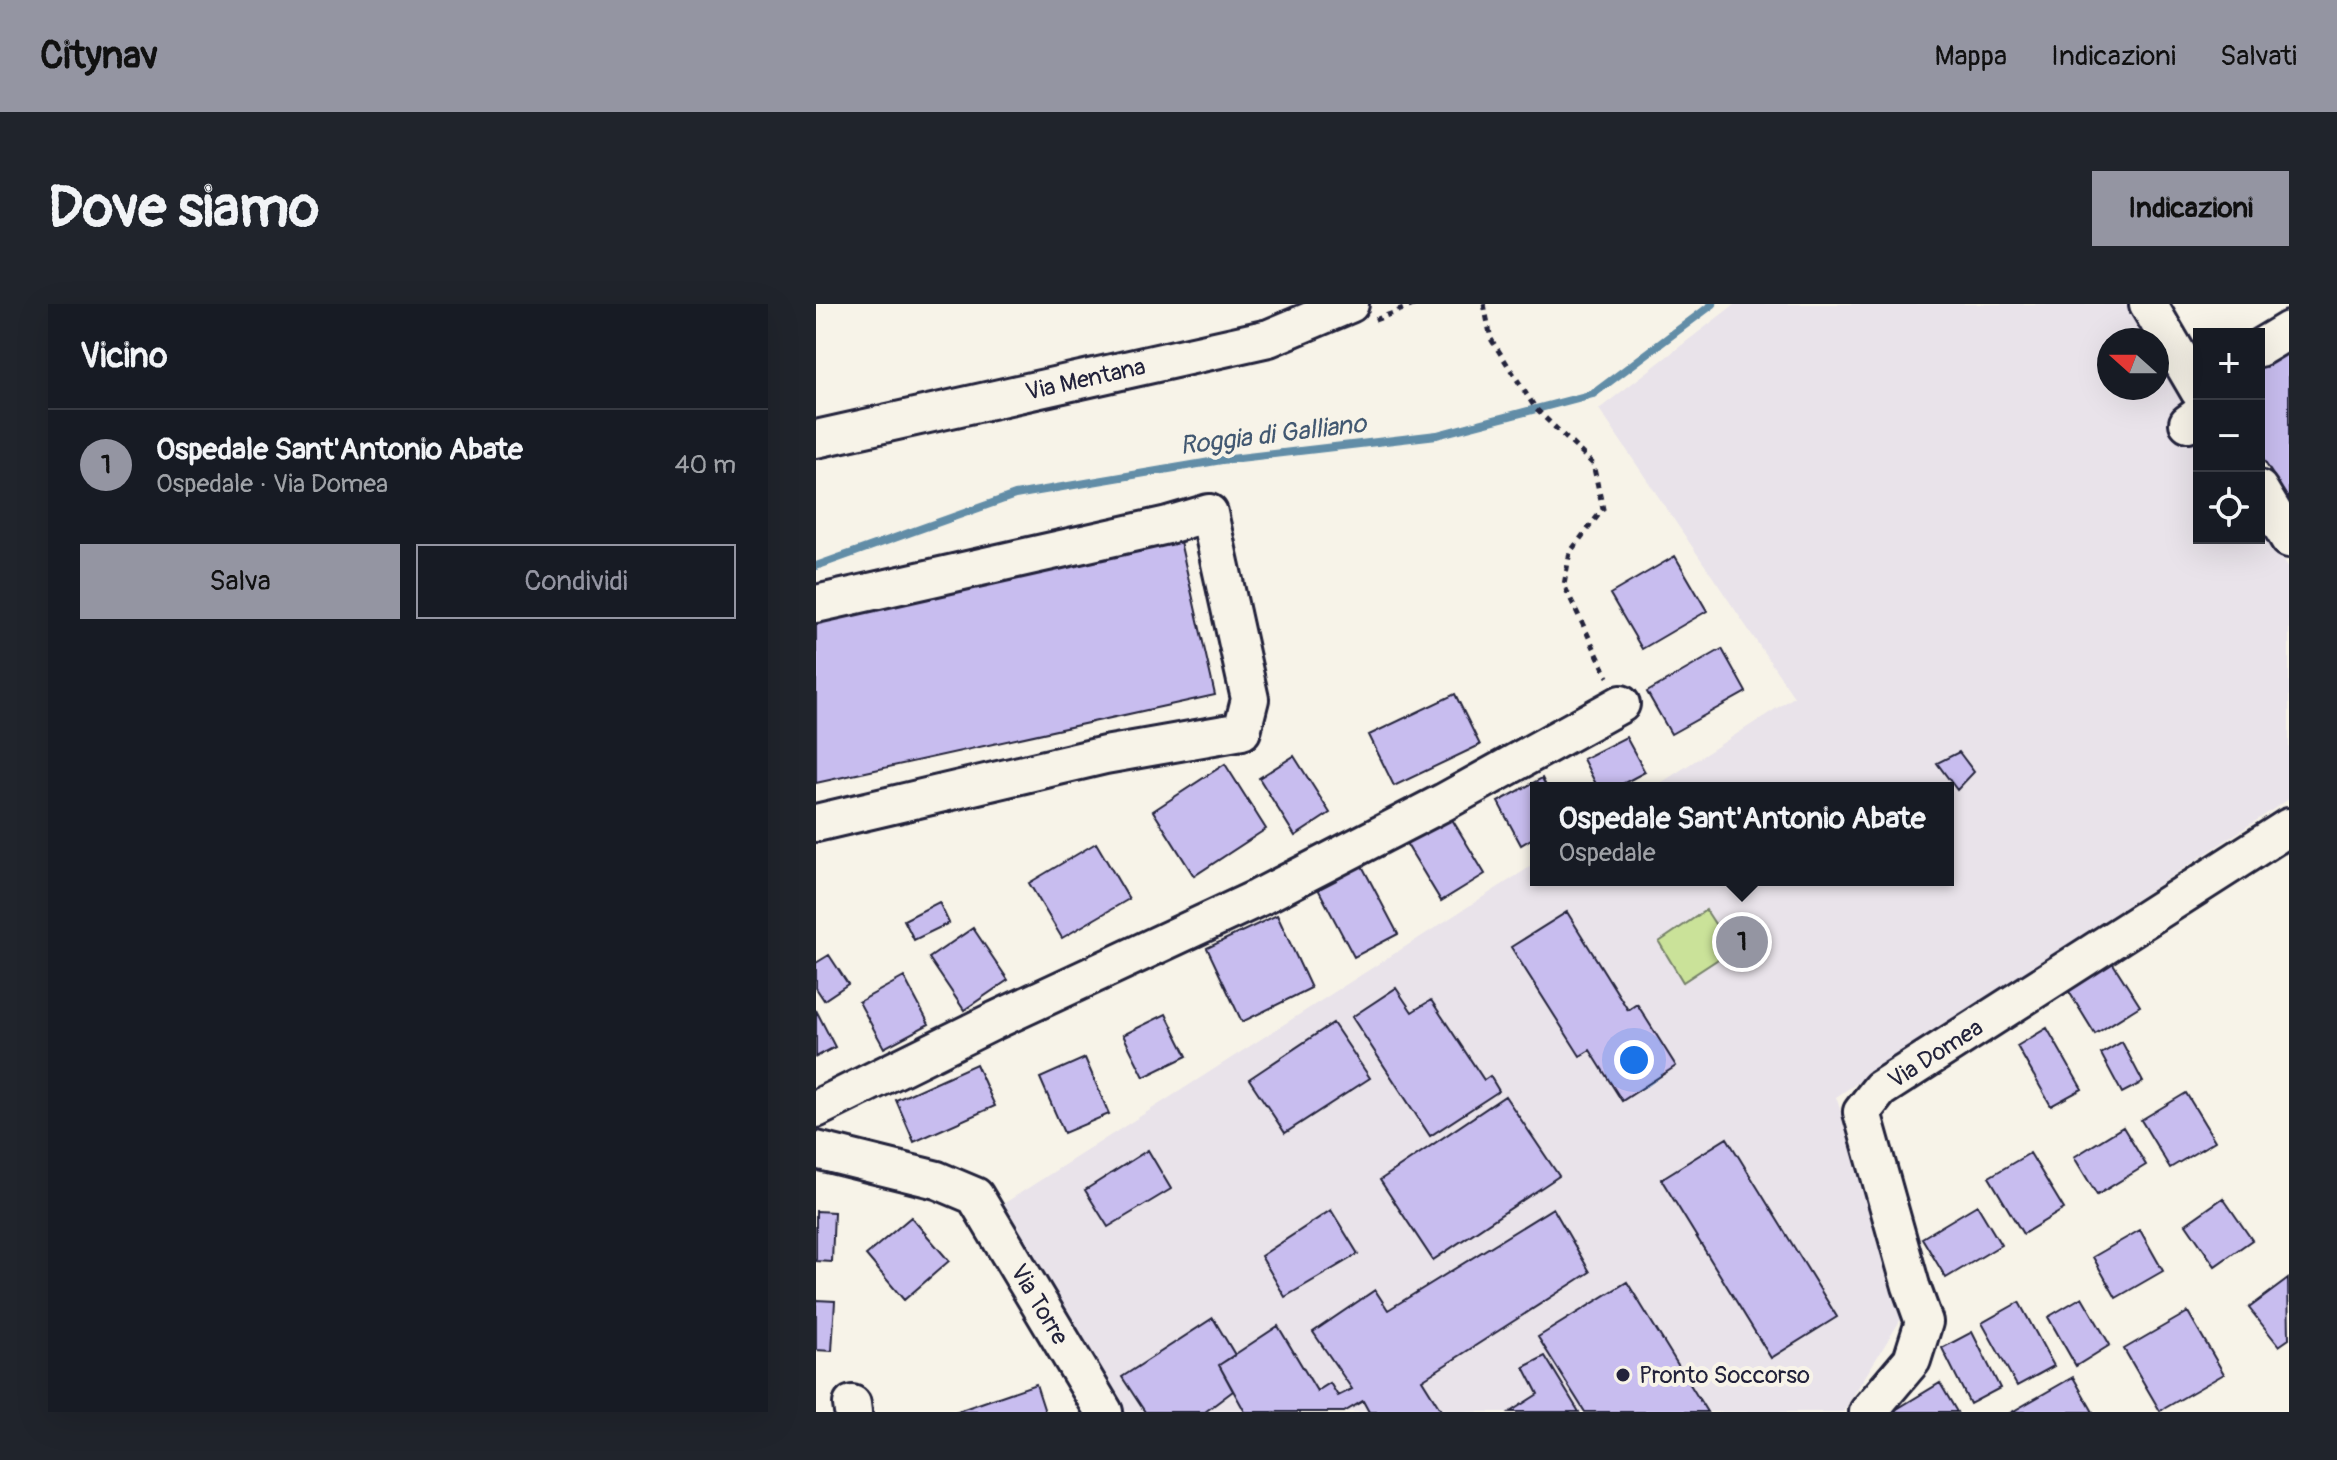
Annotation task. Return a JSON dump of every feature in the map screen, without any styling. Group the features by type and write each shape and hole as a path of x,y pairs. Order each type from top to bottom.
{"street":[{"name":"Via Mentana","path":"816,439 1269,338 1350,304"},
{"path":"2148,304 2193,394"},
{"path":"2265,344 2289,330"},
{"path":"2265,499 2289,539"},
{"path":"816,604 1168,525 1209,513 1250,699 1242,731 1105,755 816,823"},
{"path":"816,1109 994,1021 1258,898 1444,802 1621,704"},
{"name":"Via Domea","path":"1868,1412 1912,1360 1924,1322 1862,1112 1880,1089 2289,827"},
{"name":"Via Torre","path":"816,1150 937,1180 975,1196 1104,1412"}],"path":[{"path":"1484,304 1491,339 1536,409 1593,464 1603,509 1570,552 1564,585 1621,704"}],"shaded area":[{"path":"1735,304 2127,304 2142,328 2097,328 2097,400 2169,400 2169,372 2193,411 2193,544 2265,544 2265,529 2289,568 2289,799 1836,1097 1908,1308 1843,1412 1118,1412 1000,1206 1530,867 1530,886 1954,886 1954,782 1662,782 1794,697 1599,409"}],"green space":[{"path":"1706,910 1732,950 1683,982 1659,942"}],"building":[{"path":"2289,343 2289,500 2265,462 2265,358"},
{"path":"1179,537 1215,695 816,783 816,620"},
{"path":"1675,556 1707,611 1642,649 1610,594"},
{"path":"1722,649 1746,692 1671,734 1647,692"},
{"path":"1455,694 1480,745 1394,786 1369,735"},
{"path":"1626,737 1645,772 1626,782 1595,782 1583,759"},
{"path":"1959,752 1974,772 1957,790 1937,763"},
{"path":"1294,756 1330,813 1295,836 1259,778"},
{"path":"1225,764 1266,829 1194,876 1153,811"},
{"path":"1530,785 1530,840 1521,845 1498,802"},
{"path":"1450,816 1485,874 1441,901 1406,843"},
{"path":"1096,843 1129,899 1062,938 1029,883"},
{"path":"1360,862 1398,934 1354,957 1316,885"},
{"path":"939,902 949,923 914,940 904,920"},
{"path":"1567,912 1628,1010 1637,1004 1676,1066 1622,1101 1590,1050 1580,1056 1511,947"},
{"path":"1277,915 1311,988 1242,1022 1207,948"},
{"path":"973,928 1008,980 964,1010 929,958"},
{"path":"829,955 848,984 824,1000 816,988 816,963"},
{"path":"2112,962 2140,1006 2095,1034 2068,990"},
{"path":"904,977 929,1024 884,1048 859,1002"},
{"path":"1396,988 1412,1012 1431,1000 1484,1080 1490,1076 1499,1091 1430,1136 1352,1017"},
{"path":"816,1010 835,1047 816,1057"},
{"path":"1166,1014 1187,1056 1144,1077 1123,1035"},
{"path":"1333,1023 1370,1078 1285,1133 1249,1079"},
{"path":"2047,1028 2082,1089 2051,1106 2017,1046"},
{"path":"2122,1042 2143,1082 2122,1093 2101,1054"},
{"path":"1085,1058 1109,1114 1064,1133 1040,1078"},
{"path":"976,1064 995,1106 914,1142 896,1100"},
{"path":"2186,1093 2215,1141 2170,1168 2141,1120"},
{"path":"1505,1096 1559,1176 1433,1260 1380,1180"},
{"path":"2123,1127 2146,1165 2097,1195 2074,1157"},
{"path":"1727,1138 1837,1317 1771,1358 1661,1179"},
{"path":"1148,1150 1171,1189 1108,1227 1085,1190"},
{"path":"2030,1153 2064,1209 2023,1234 1989,1177"},
{"path":"2223,1198 2252,1240 2215,1266 2186,1224"},
{"path":"1977,1205 2001,1245 1946,1278 1922,1238"},
{"path":"1553,1208 1590,1272 1422,1380 1442,1412 1369,1412 1363,1401 1344,1412 1245,1412 1219,1365 1278,1326 1317,1391 1330,1383 1338,1396 1352,1389 1313,1332 1375,1290 1388,1310"},
{"path":"1331,1210 1358,1254 1285,1297 1261,1256"},
{"path":"816,1211 834,1212 832,1262 816,1261"},
{"path":"911,1217 949,1261 904,1300 866,1255"},
{"path":"2140,1230 2163,1271 2116,1298 2093,1257"},
{"path":"2288,1279 2289,1339 2279,1346 2249,1308"},
{"name":"Pronto Soccorso","path":"1627,1282 1707,1412 1585,1412 1538,1337"},
{"path":"2082,1297 2110,1345 2076,1366 2048,1317"},
{"path":"816,1300 835,1301 832,1351 816,1350"},
{"path":"2019,1302 2054,1366 2017,1386 1982,1323"},
{"path":"2188,1312 2224,1374 2160,1411 2124,1349"},
{"path":"1213,1318 1235,1355 1219,1365 1233,1391 1205,1412 1145,1412 1122,1377"},
{"path":"1972,1332 2000,1388 1970,1404 1942,1348"},
{"path":"1545,1356 1579,1412 1510,1412 1538,1394 1524,1367"},
{"path":"2073,1377 2093,1412 2012,1412"},
{"path":"1940,1383 1957,1412 1892,1412"},
{"path":"1036,1384 1045,1412 955,1412"}],"waterway":[{"name":"Roggia di Galliano","path":"816,566 1015,495 1222,460 1437,435 1593,394 1713,304"}],"place":[{"name":"Ospedale Sant'Antonio Abate","path":"1742,942"},
{"name":"Pronto Soccorso","path":"1623,1375"}]}
